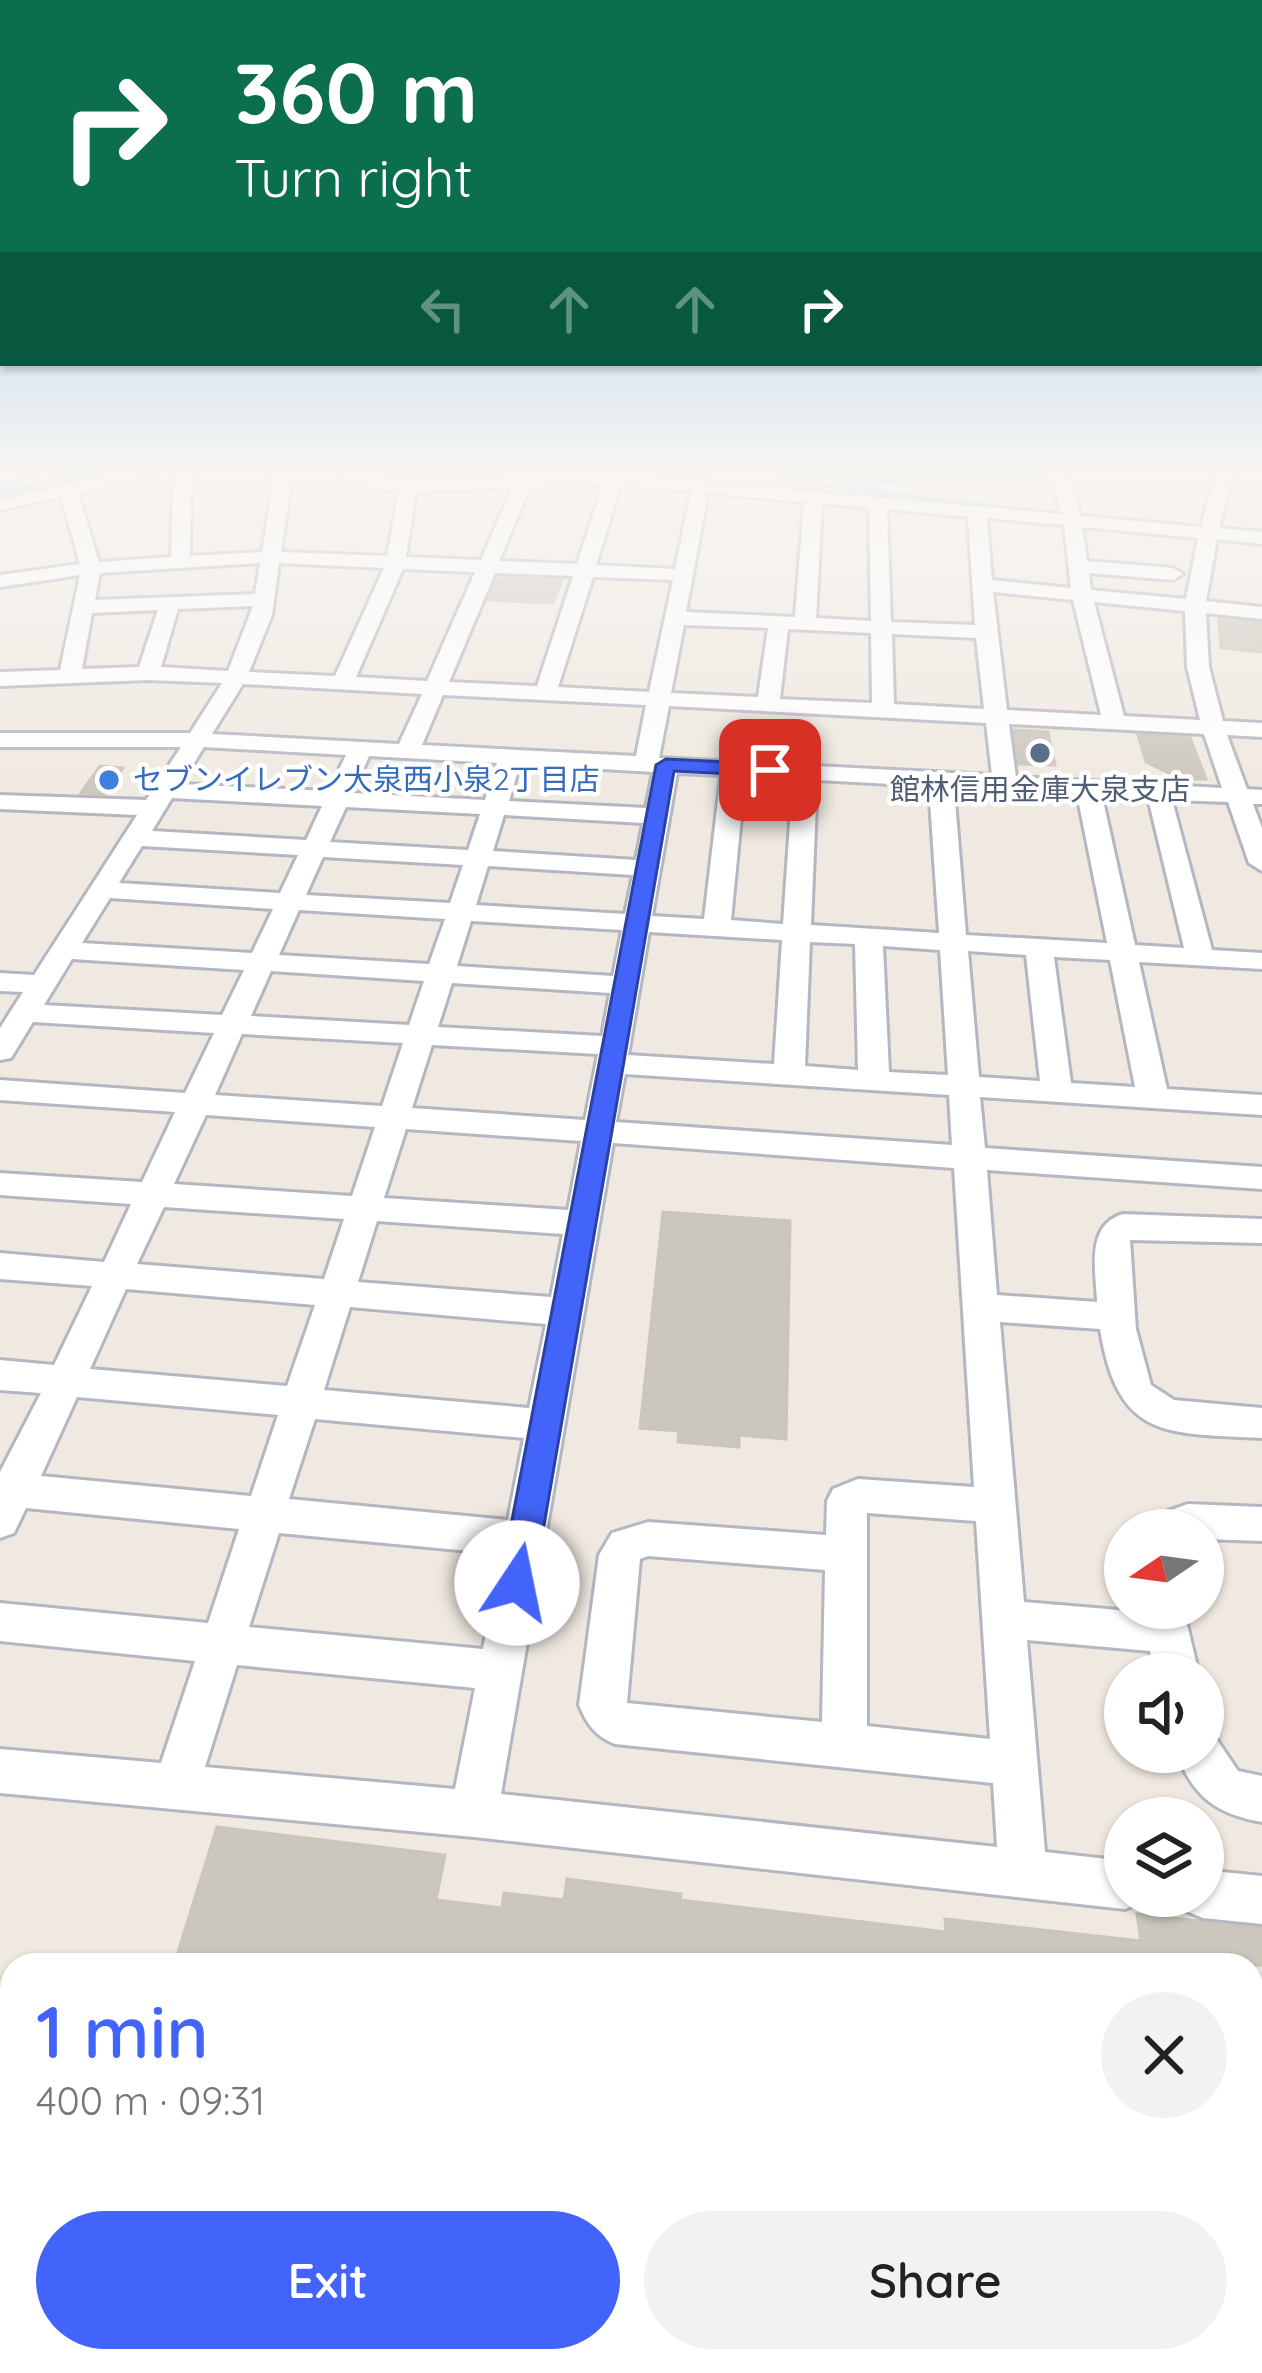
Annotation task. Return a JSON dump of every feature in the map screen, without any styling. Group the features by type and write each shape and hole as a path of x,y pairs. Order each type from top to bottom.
{"street":[{"path":"70,674 88,581"},
{"path":"0,1051 236,678 257,637 267,581"},
{"path":"341,684 388,581"},
{"path":"408,751 482,581"},
{"path":"545,695 582,581"},
{"path":"473,1814 657,816 659,700 684,581"},
{"path":"805,623 808,581"},
{"path":"881,581 883,711"},
{"path":"981,581 1005,783"},
{"path":"1079,581 1114,722"},
{"path":"1202,581 1195,640 1217,728 1251,796 1262,863"},
{"path":"981,585 1262,613"},
{"path":"83,607 265,600"},
{"path":"148,673 170,603"},
{"path":"675,618 986,632"},
{"path":"768,706 779,622"},
{"path":"0,680 148,673 1262,730"},
{"path":"0,740 195,740 1251,796"},
{"path":"361,749 5,1500 264,1514 526,1539"},
{"path":"175,1789 511,757"},
{"path":"717,927 734,769"},
{"path":"790,1074 805,772"},
{"path":"941,780 1023,1874"},
{"path":"1088,788 1153,1098"},
{"path":"1157,791 1200,958"},
{"path":"0,802 338,799 657,816"},
{"path":"134,838 647,868"},
{"path":"101,890 1262,962"},
{"path":"869,937 874,1079"},
{"path":"1039,947 1057,1092"},
{"path":"63,950 627,985"},
{"path":"0,982 40,984"},
{"path":"24,1013 420,1035 790,1074 1262,1106"},
{"path":"0,1090 1262,1178"},
{"path":"0,1184 584,1222"},
{"path":"1262,1231 1190,1225 1116,1230 1115,1317 1132,1379 1146,1405 1262,1424"},
{"path":"0,1266 568,1312"},
{"path":"981,1307 1115,1317"},
{"path":"0,1375 547,1425"},
{"path":"844,1746 845,1507 858,1496 996,1505"},
{"path":"1224,1522 1262,1523"},
{"path":"845,1554 648,1539 626,1545 620,1555 601,1705 615,1723 1015,1763"},
{"path":"1004,1619 1168,1638"},
{"path":"0,1622 501,1671"},
{"path":"0,1771 473,1814 1104,1883"},
{"path":"1207,1773 1224,1791 1262,1799"},
{"path":"1224,1896 1262,1900"}],"building":[{"path":"497,581 562,581 553,603 488,600"},
{"path":"1219,619 1262,623 1262,652 1221,648"},
{"path":"1014,730 1048,732 1055,765 1019,764"},
{"path":"1138,735 1190,738 1206,779 1181,779 1146,762"},
{"path":"100,766 123,768 105,794 81,793"},
{"path":"663,1212 790,1221 786,1439 739,1435 739,1447 678,1442 679,1431 640,1428"},
{"path":"217,1827 445,1855 436,1900 502,1908 504,1893 564,1900 567,1879 681,1894 680,1900 946,1932 945,1919 1141,1941 1137,1917 1164,1917 1262,1928 1262,1953 178,1953"}],"place":[{"name":"館林信用金庫大泉支店","path":"1040,753"},
{"name":"セブンイレブン大泉西小泉2丁目店","path":"109,780"}],"route":[{"path":"517,1583 666,765 770,770"}]}
